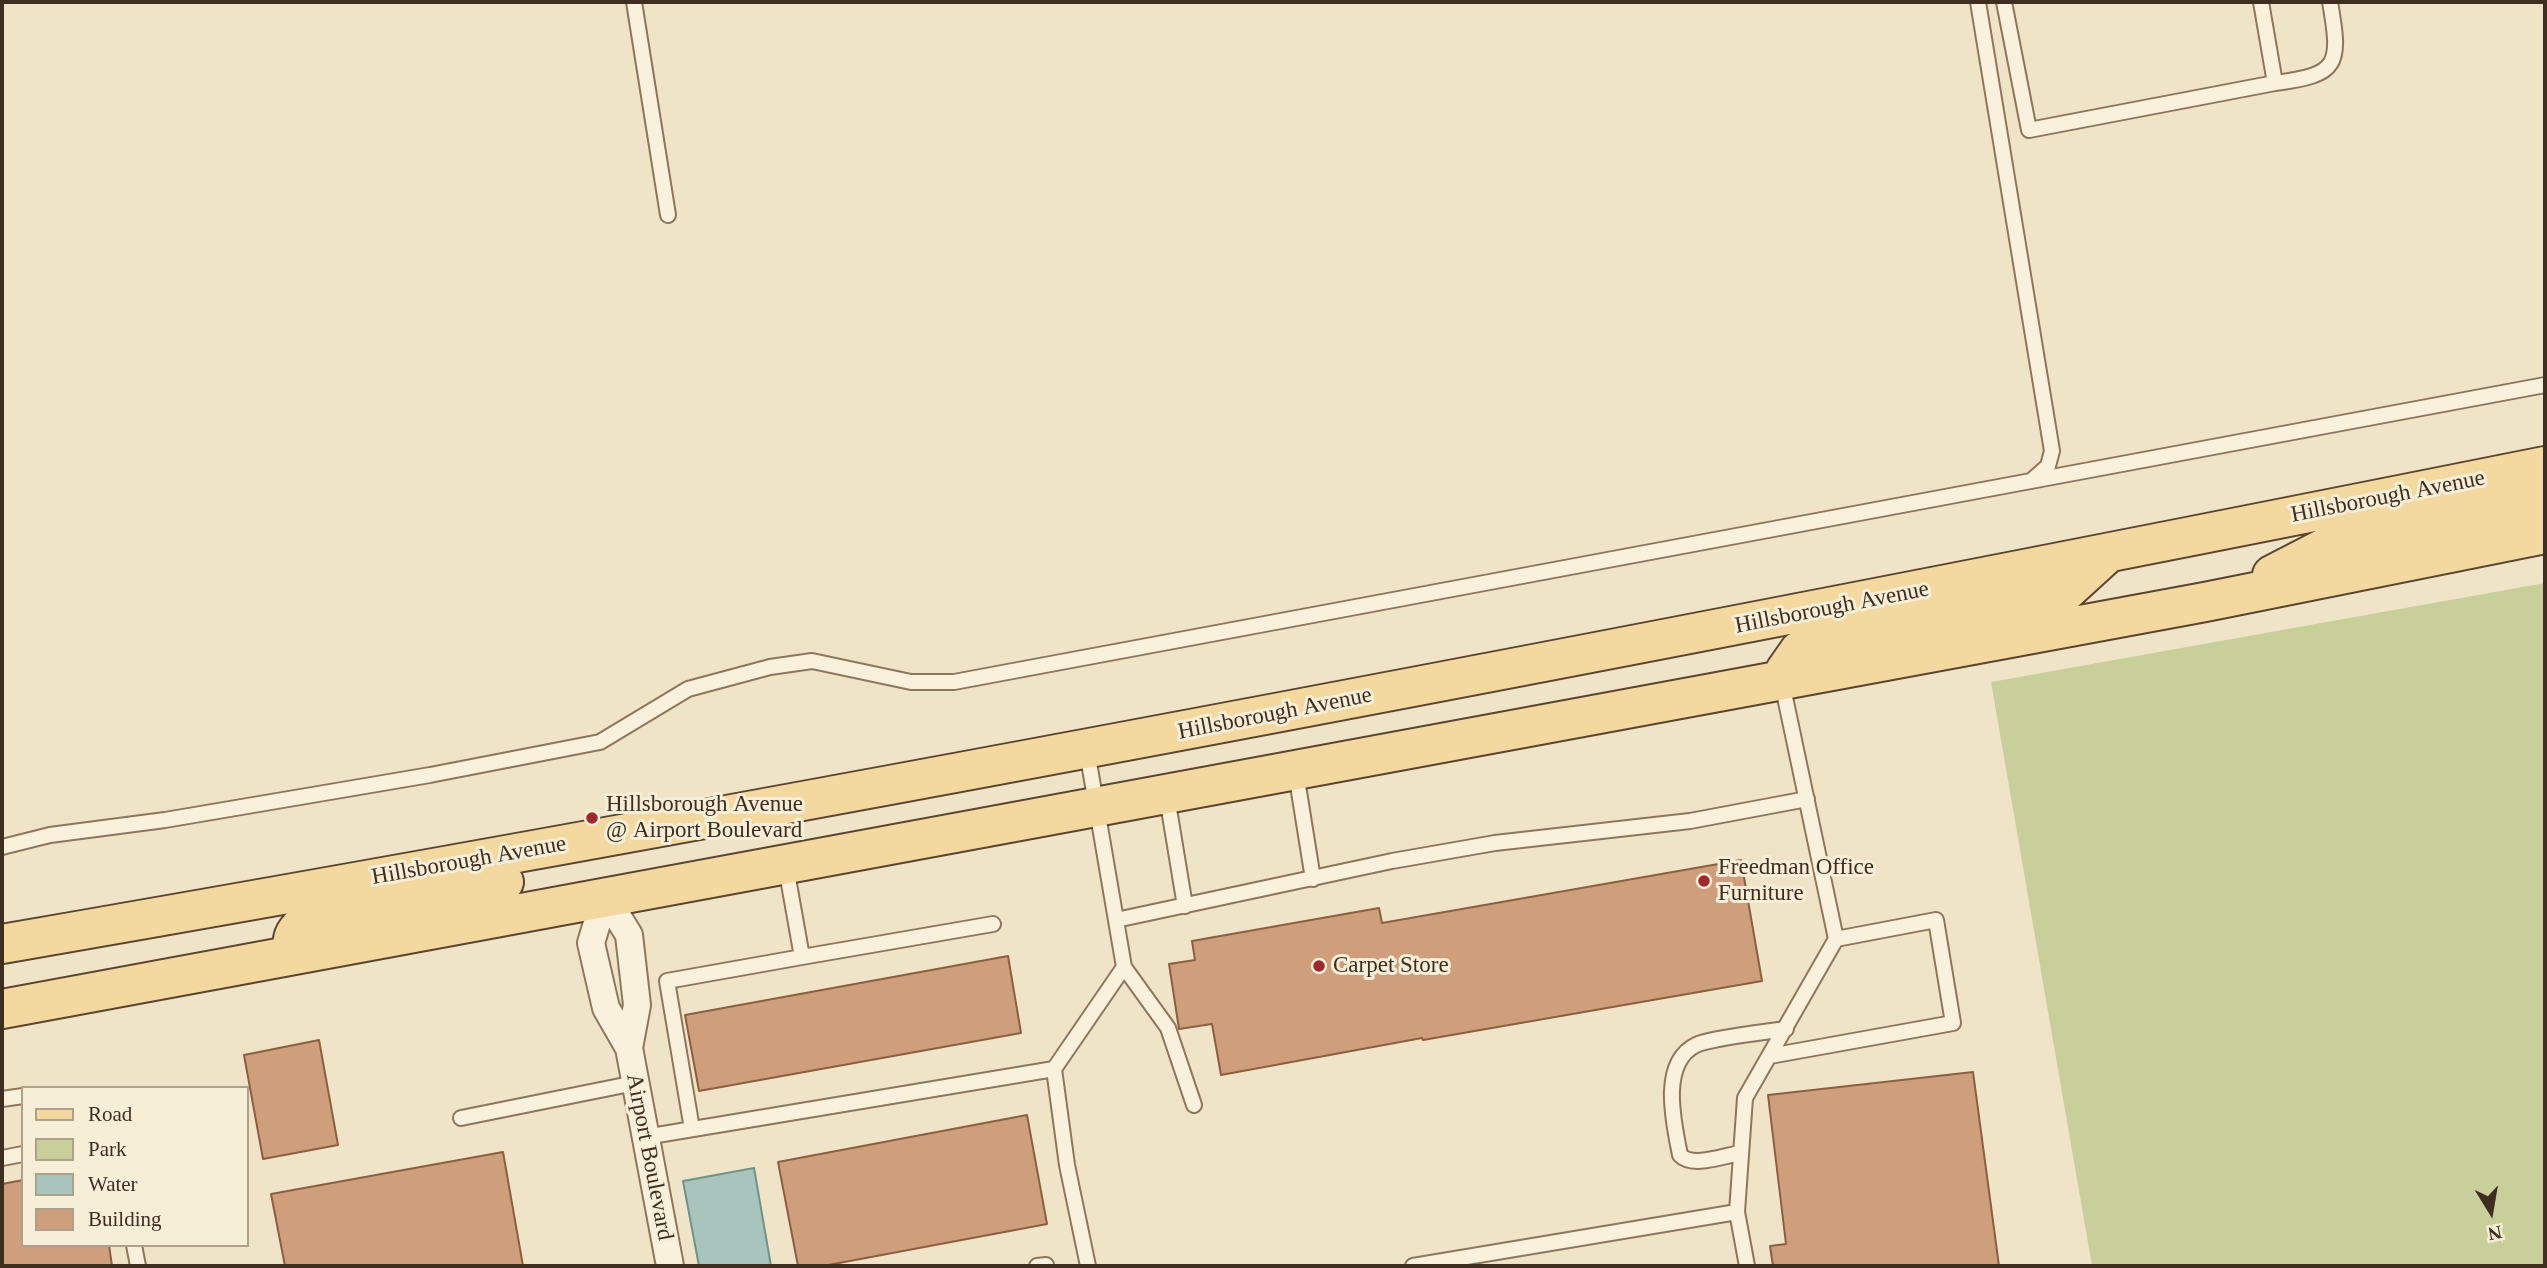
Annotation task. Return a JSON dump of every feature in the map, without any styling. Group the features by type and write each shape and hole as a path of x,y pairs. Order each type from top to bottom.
{"main road":[{"name":"Hillsborough Avenue","path":"2,944 1087,749 2107,554 2545,466"},
{"path":"2233,596 2336,542 2545,502"},
{"path":"2,1009 1097,804 2233,596 2545,534"},
{"path":"1781,678 1799,651 1854,634 2062,595 2107,554"},
{"path":"293,954 291,943 297,929 310,919 588,866 608,855 632,832"}],"street":[{"name":"Airport Boulevard","path":"604,896 591,943 606,1009 629,1048"},
{"name":"Airport Boulevard","path":"604,896 629,935 637,1005 629,1048 664,1265"}],"lane":[{"path":"634,2 668,215"},
{"path":"1978,2 2052,451 2048,466 2030,482"},
{"path":"2004,2 2029,130 2313,78 2327,70 2333,59 2335,37 2330,2"},
{"path":"2262,2 2275,83"},
{"path":"2,847 50,835 324,793 600,742 688,689 770,667 813,661 911,682 954,682 2545,385"},
{"path":"1747,1266 1737,1212 1745,1098 1836,939 1781,678"},
{"path":"1087,749 1124,967 1168,1028 1194,1105"},
{"path":"1296,768 1313,879"},
{"path":"1166,792 1185,906"},
{"path":"1116,920 1495,843 1690,821 1807,799"},
{"path":"785,862 802,957"},
{"path":"1770,1056 1953,1023 1936,920 1836,939"},
{"path":"692,1129 667,981 993,924"},
{"path":"1088,1266 1067,1165 1054,1069 1124,967"},
{"path":"1740,1153 1694,1161 1684,1159 1680,1155 1672,1079 1682,1057 1696,1045 1786,1029"},
{"path":"645,1137 1054,1069"},
{"path":"461,1118 635,1083"},
{"path":"2,1100 21,1096"},
{"path":"2,1158 21,1154"},
{"path":"1413,1266 1737,1212"},
{"path":"134,1247 138,1266"}],"green space":[{"path":"2545,583 2545,1266 2092,1266 1991,682"}],"water":[{"path":"754,1168 771,1266 699,1266 683,1181"}],"building":[{"path":"1741,860 1762,981 1221,1075 1212,1024 1179,1029 1169,964 1195,960 1192,941 1379,908 1382,923"},
{"path":"1008,956 1021,1033 699,1091 685,1015"},
{"path":"319,1040 338,1145 263,1159 244,1055"},
{"path":"1973,1072 1999,1266 1773,1266 1770,1246 1786,1244 1768,1095"},
{"path":"1027,1115 1047,1224 823,1266 798,1266 778,1162"},
{"path":"503,1152 523,1266 285,1266 271,1194"},
{"path":"21,1180 21,1247 109,1247 112,1266 2,1266 2,1184"}],"place":[{"name":"Hillsborough Avenue @ Airport Boulevard","path":"592,818"},
{"name":"Freedman Office Furniture","path":"1704,881"},
{"name":"Carpet Store","path":"1319,966"}]}
